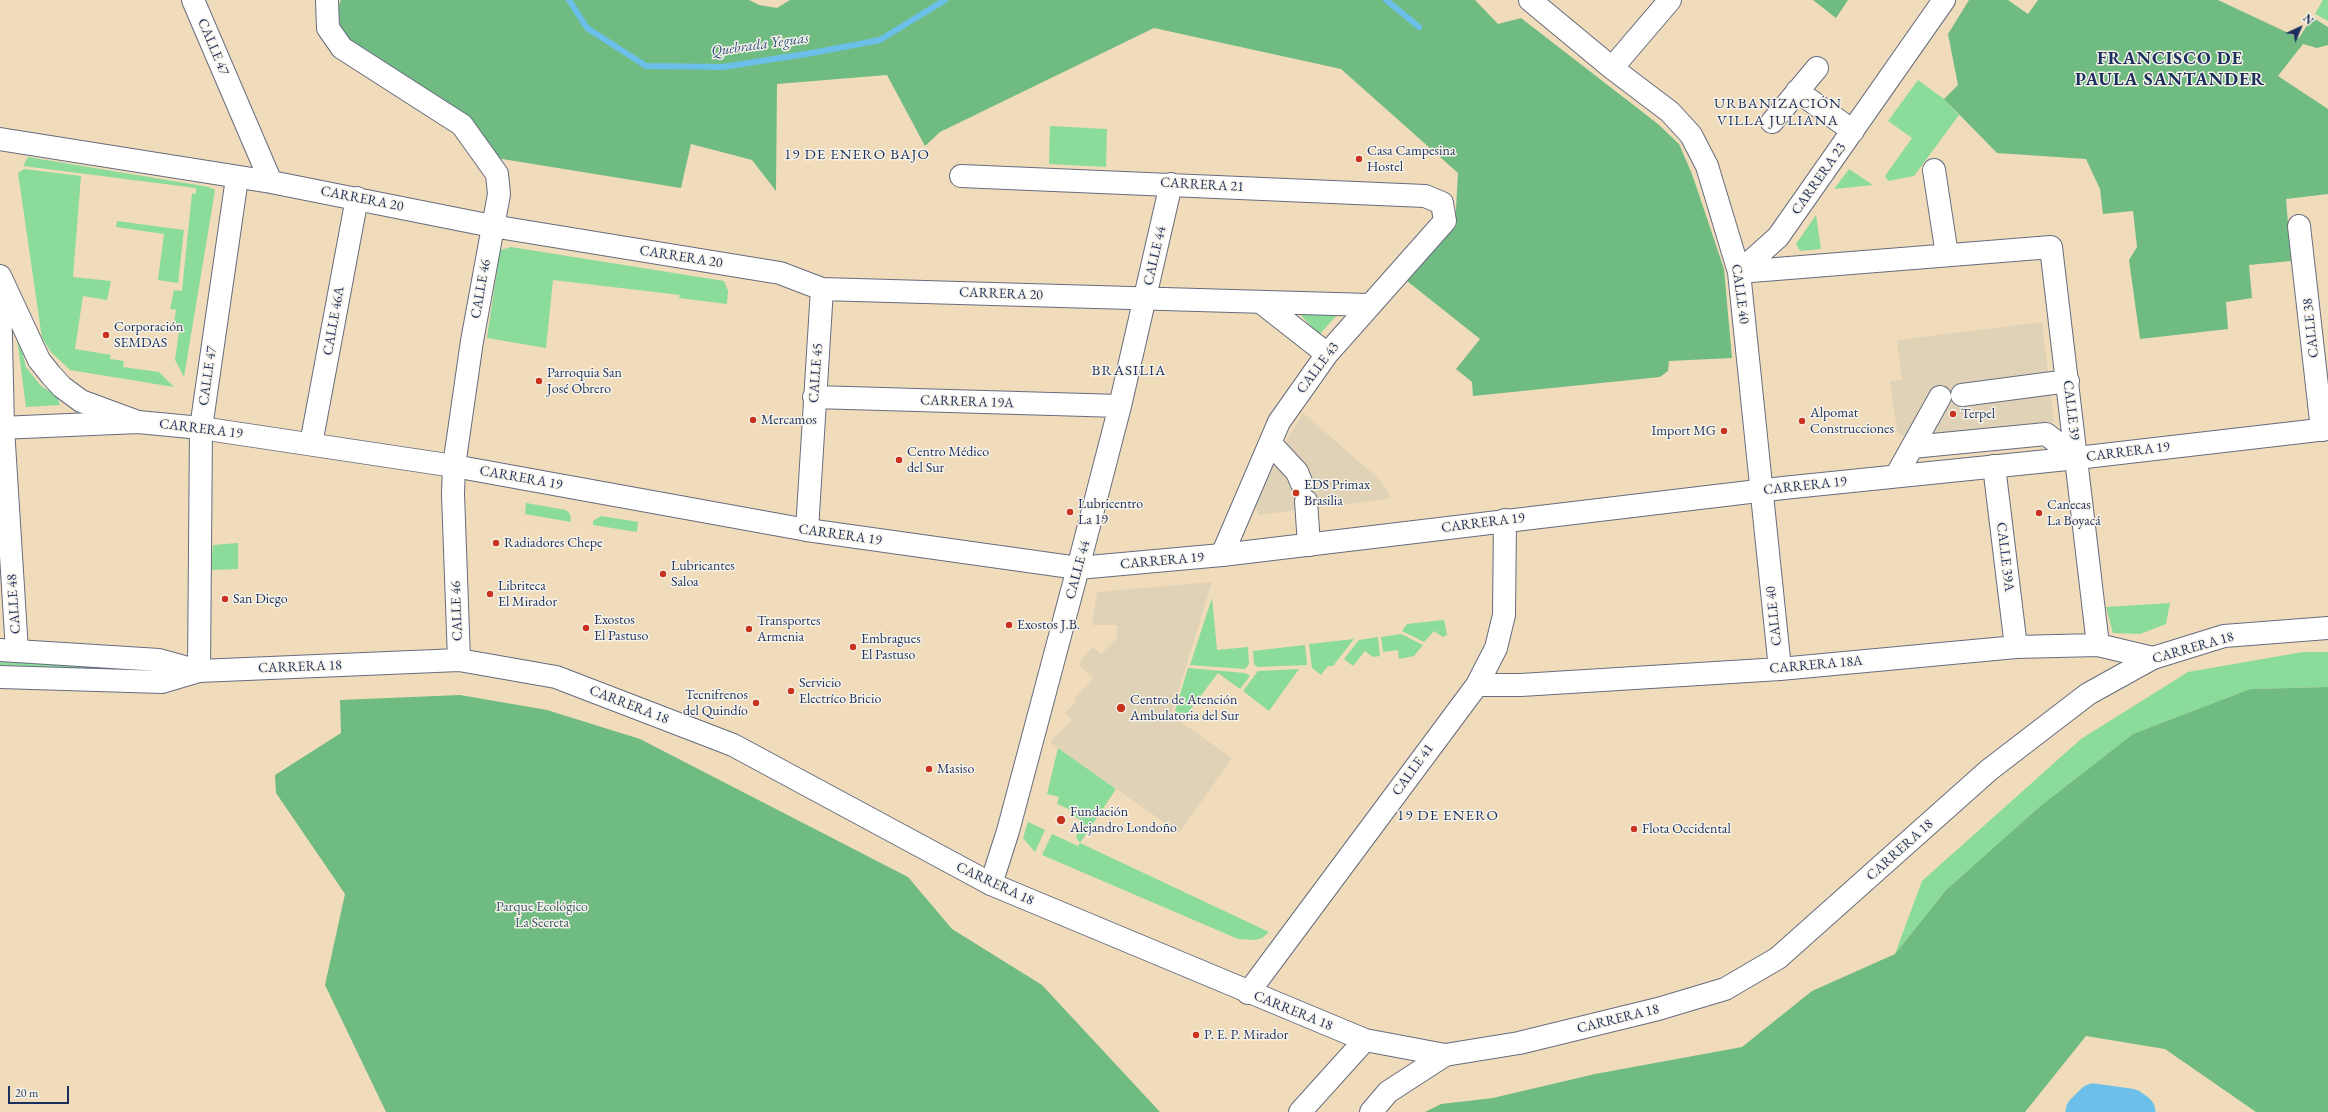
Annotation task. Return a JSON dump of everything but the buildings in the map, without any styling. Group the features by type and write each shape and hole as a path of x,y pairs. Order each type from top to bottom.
{"street":[{"name":"CALLE 47","path":"193,0 271,182"},
{"name":"CALLE 46","path":"327,0 328,28 342,48 462,125 497,174 499,194 472,341 454,466 453,494 459,660"},
{"name":"CALLE 40","path":"1530,0 1612,68 1670,112 1691,135 1706,166 1739,272 1780,669"},
{"path":"1612,68 1670,0"},
{"name":"CARRERA 23","path":"1739,272 1778,237 1944,0"},
{"path":"1772,122 1817,68"},
{"path":"1797,91 1853,131"},
{"name":"CARRERA 20","path":"0,139 237,178 271,182 492,226 780,273 822,289 1368,305"},
{"path":"1739,272 1947,256 1934,170"},
{"name":"CARRERA 21","path":"961,176 1425,196 1442,203"},
{"name":"CALLE 47","path":"199,671 201,428 237,178"},
{"name":"CALLE 44","path":"991,884 1008,831 1120,406 1171,184"},
{"name":"CALLE 46A","path":"311,444 357,198"},
{"name":"CALLE 43","path":"1222,556 1279,422 1327,354 1368,305 1445,221 1442,203"},
{"name":"CALLE 38","path":"2299,226 2325,429"},
{"name":"CALLE 39","path":"1947,256 2051,247 2098,644"},
{"path":"0,276 39,360 51,375 81,401 138,422"},
{"name":"CALLE 45","path":"807,530 814,397 822,289"},
{"name":"CALLE 48","path":"0,294 1,428 9,651"},
{"path":"1262,303 1327,354"},
{"path":"1962,395 2068,381"},
{"name":"CARRERA 19A","path":"814,397 1120,406"},
{"path":"1896,476 1940,397"},
{"name":"CARRERA 19","path":"1,428 138,422 201,428 454,466 807,530 1078,568 1222,556 1505,520 1896,476 2077,458 2325,429"},
{"path":"1912,447 2046,434 2077,458"},
{"path":"1270,443 1297,472 1304,493 1309,545"},
{"name":"CALLE 39A","path":"1994,466 2016,648"},
{"name":"CALLE 41","path":"1248,993 1477,685 1496,648 1504,615 1505,520"},
{"name":"CARRERA 18","path":"0,677 162,682 199,671 459,660 556,677 733,745 991,884 1248,993 1364,1040 1445,1055 1519,1043 1658,1009 1725,989 1778,958 2002,760 2088,694 2153,658 2224,636 2328,628"},
{"name":"CARRERA 18A","path":"1477,685 1522,685 1780,669 2016,648 2098,644 2153,658"},
{"name":"CARRERA 18","path":"9,651 159,660 199,671"},
{"path":"1300,1112 1364,1040"},
{"path":"1371,1112 1388,1092 1445,1055"}],"shaded area":[{"path":"2042,322 2054,422 1909,439 1897,432 1890,381 1902,380 1897,340"},
{"path":"1303,413 1379,479 1390,495 1387,499 1258,515 1255,502 1249,503"},
{"name":"Centro de Atención Ambulatoria del Sur","path":"1212,582 1171,715 1232,758 1179,833 1050,742 1072,720 1065,713 1075,702 1073,700 1093,678 1078,664 1093,647 1101,654 1117,638 1117,625 1092,625 1097,592"}],"green space":[{"path":"341,0 749,0 759,5 777,8 790,0 1475,0 1498,24 1521,18 1658,124 1679,144 1692,174 1724,269 1732,358 1669,361 1668,371 1660,377 1473,396 1472,382 1456,369 1480,339 1407,281 1455,227 1458,173 1341,69 1154,28 940,132 925,146 887,75 777,84 776,191 752,160 691,144 681,188 490,157 341,32 338,8"},
{"path":"1813,0 1848,0 1836,18"},
{"path":"1969,0 2008,0 2028,14 2038,0 2218,0 2299,38 2312,17 2328,27 2328,45 2317,48 2303,44 2278,76 2328,109 2328,194 2286,199 2291,261 2249,265 2252,298 2226,302 2228,329 2140,339 2129,260 2137,247 2133,211 2103,214 2100,189 2086,159 1997,153 1944,99 1958,85 1948,34"},
{"path":"2323,0 2328,0 2328,21 2315,14"},
{"path":"1918,80 1944,99 1959,115 1914,176 1888,181 1885,176 1912,138 1888,121"},
{"path":"1050,126 1107,129 1106,167 1049,164"},
{"path":"28,157 209,187 215,190 184,377 175,360 180,324 174,323 176,310 170,309 174,290 182,291 192,193 196,194 196,188 23,166"},
{"path":"24,169 81,176 73,277 111,281 107,300 83,296 75,349 111,355 110,359 124,361 123,367 159,372 174,387 70,370 51,352 42,338 18,173"},
{"path":"1849,169 1873,185 1834,189"},
{"path":"1816,215 1821,249 1800,251 1796,244"},
{"path":"117,221 184,230 178,283 158,280 164,234 116,227"},
{"path":"511,247 724,281 728,291 727,304 679,298 680,295 553,280 546,348 487,338 500,250"},
{"path":"1299,313 1339,313 1319,335"},
{"path":"17,338 19,338 26,367 41,386 57,396 60,405 26,407"},
{"path":"526,503 566,510 570,514 571,522 525,514"},
{"path":"601,516 638,522 637,532 593,525 593,521"},
{"path":"238,543 238,569 211,570 213,545"},
{"path":"1212,598 1217,650 1248,647 1249,664 1245,669 1190,665"},
{"path":"2170,603 2166,624 2140,634 2113,633 2106,607"},
{"path":"1444,620 1447,635 1443,637 1434,631 1424,642 1402,631 1407,624"},
{"path":"1401,634 1423,645 1414,656 1399,659 1398,650 1383,652 1381,637"},
{"path":"1378,637 1380,656 1373,657 1365,651 1353,666 1344,659 1359,640"},
{"path":"1354,639 1333,666 1328,666 1321,675 1312,668 1309,644"},
{"path":"1305,645 1307,665 1257,667 1254,664 1253,651"},
{"path":"2303,652 2328,652 2328,687 2250,689 2133,734 2038,808 1946,890 1895,954 1922,881 2081,739 2188,672"},
{"path":"0,662 94,666 94,669 0,665"},
{"path":"1188,668 1245,673 1250,676 1240,689 1218,673 1184,718 1175,711"},
{"path":"1299,669 1269,711 1243,691 1258,671"},
{"path":"2328,687 2328,1112 2256,1112 2165,1049 2086,1036 2025,1112 1425,1112 1441,1104 1493,1098 1595,1074 1742,1047 1812,991 1895,954 1946,890 2038,808 2133,734 2250,689"},
{"name":"Parque Ecológico La Secreta","path":"460,695 547,710 640,739 908,877 952,929 1042,985 1160,1112 386,1112 325,985 345,894 276,793 275,775 341,733 340,700"},
{"path":"1058,748 1116,789 1080,843 1076,837 1083,821 1072,816 1073,811 1057,804 1059,797 1047,794"},
{"path":"1028,822 1045,830 1035,852 1023,838"},
{"path":"1052,834 1078,846 1080,843 1269,932 1262,938 1255,940 1238,939 1042,855"}],"waterway":[{"name":"Quebrada Yeguas","path":"569,0 587,28 646,66 723,67 812,53 880,40 945,0"},
{"name":"Quebrada Yeguas","path":"1386,0 1419,27"},
{"path":"2084,1112 2094,1102 2130,1107 2137,1112"}],"place":[{"name":"Casa Campesina Hostel","path":"1359,159"},
{"name":"Corporación SEMDAS","path":"106,335"},
{"name":"Parroquia San José Obrero","path":"539,381"},
{"name":"Terpel","path":"1953,414"},
{"name":"Mercamos","path":"753,420"},
{"name":"Alpomat Construcciones","path":"1802,421"},
{"name":"Import MG","path":"1724,431"},
{"name":"Centro Médico del Sur","path":"899,460"},
{"name":"EDS Primax Brasilia","path":"1296,493"},
{"name":"Lubricentro La 19","path":"1070,512"},
{"name":"Canecas La Boyacá","path":"2039,513"},
{"name":"Radiadores Chepe","path":"496,543"},
{"name":"Lubricantes Saloa","path":"663,574"},
{"name":"Libriteca El Mirador","path":"490,594"},
{"name":"San Diego","path":"225,599"},
{"name":"Exostos J.B.","path":"1009,625"},
{"name":"Exostos El Pastuso","path":"586,628"},
{"name":"Transportes Armenia","path":"749,629"},
{"name":"Embragues El Pastuso","path":"853,647"},
{"name":"Servicio Electríco Bricio","path":"791,691"},
{"name":"Tecnifrenos del Quindío","path":"756,703"},
{"name":"Centro de Atención Ambulatoria del Sur","path":"1121,708"},
{"name":"Masiso","path":"929,769"},
{"name":"Fundación Alejandro Londoño","path":"1061,820"},
{"name":"Flota Occidental","path":"1634,829"},
{"name":"P. E. P. Mirador","path":"1196,1035"}],"district":[{"name":"FRANCISCO DE PAULA SANTANDER","path":"2170,69"},
{"name":"URBANIZACIÓN VILLA JULIANA","path":"1778,112"},
{"name":"19 DE ENERO BAJO","path":"857,155"},
{"name":"BRASILIA","path":"1129,371"},
{"name":"19 DE ENERO","path":"1448,816"}]}
